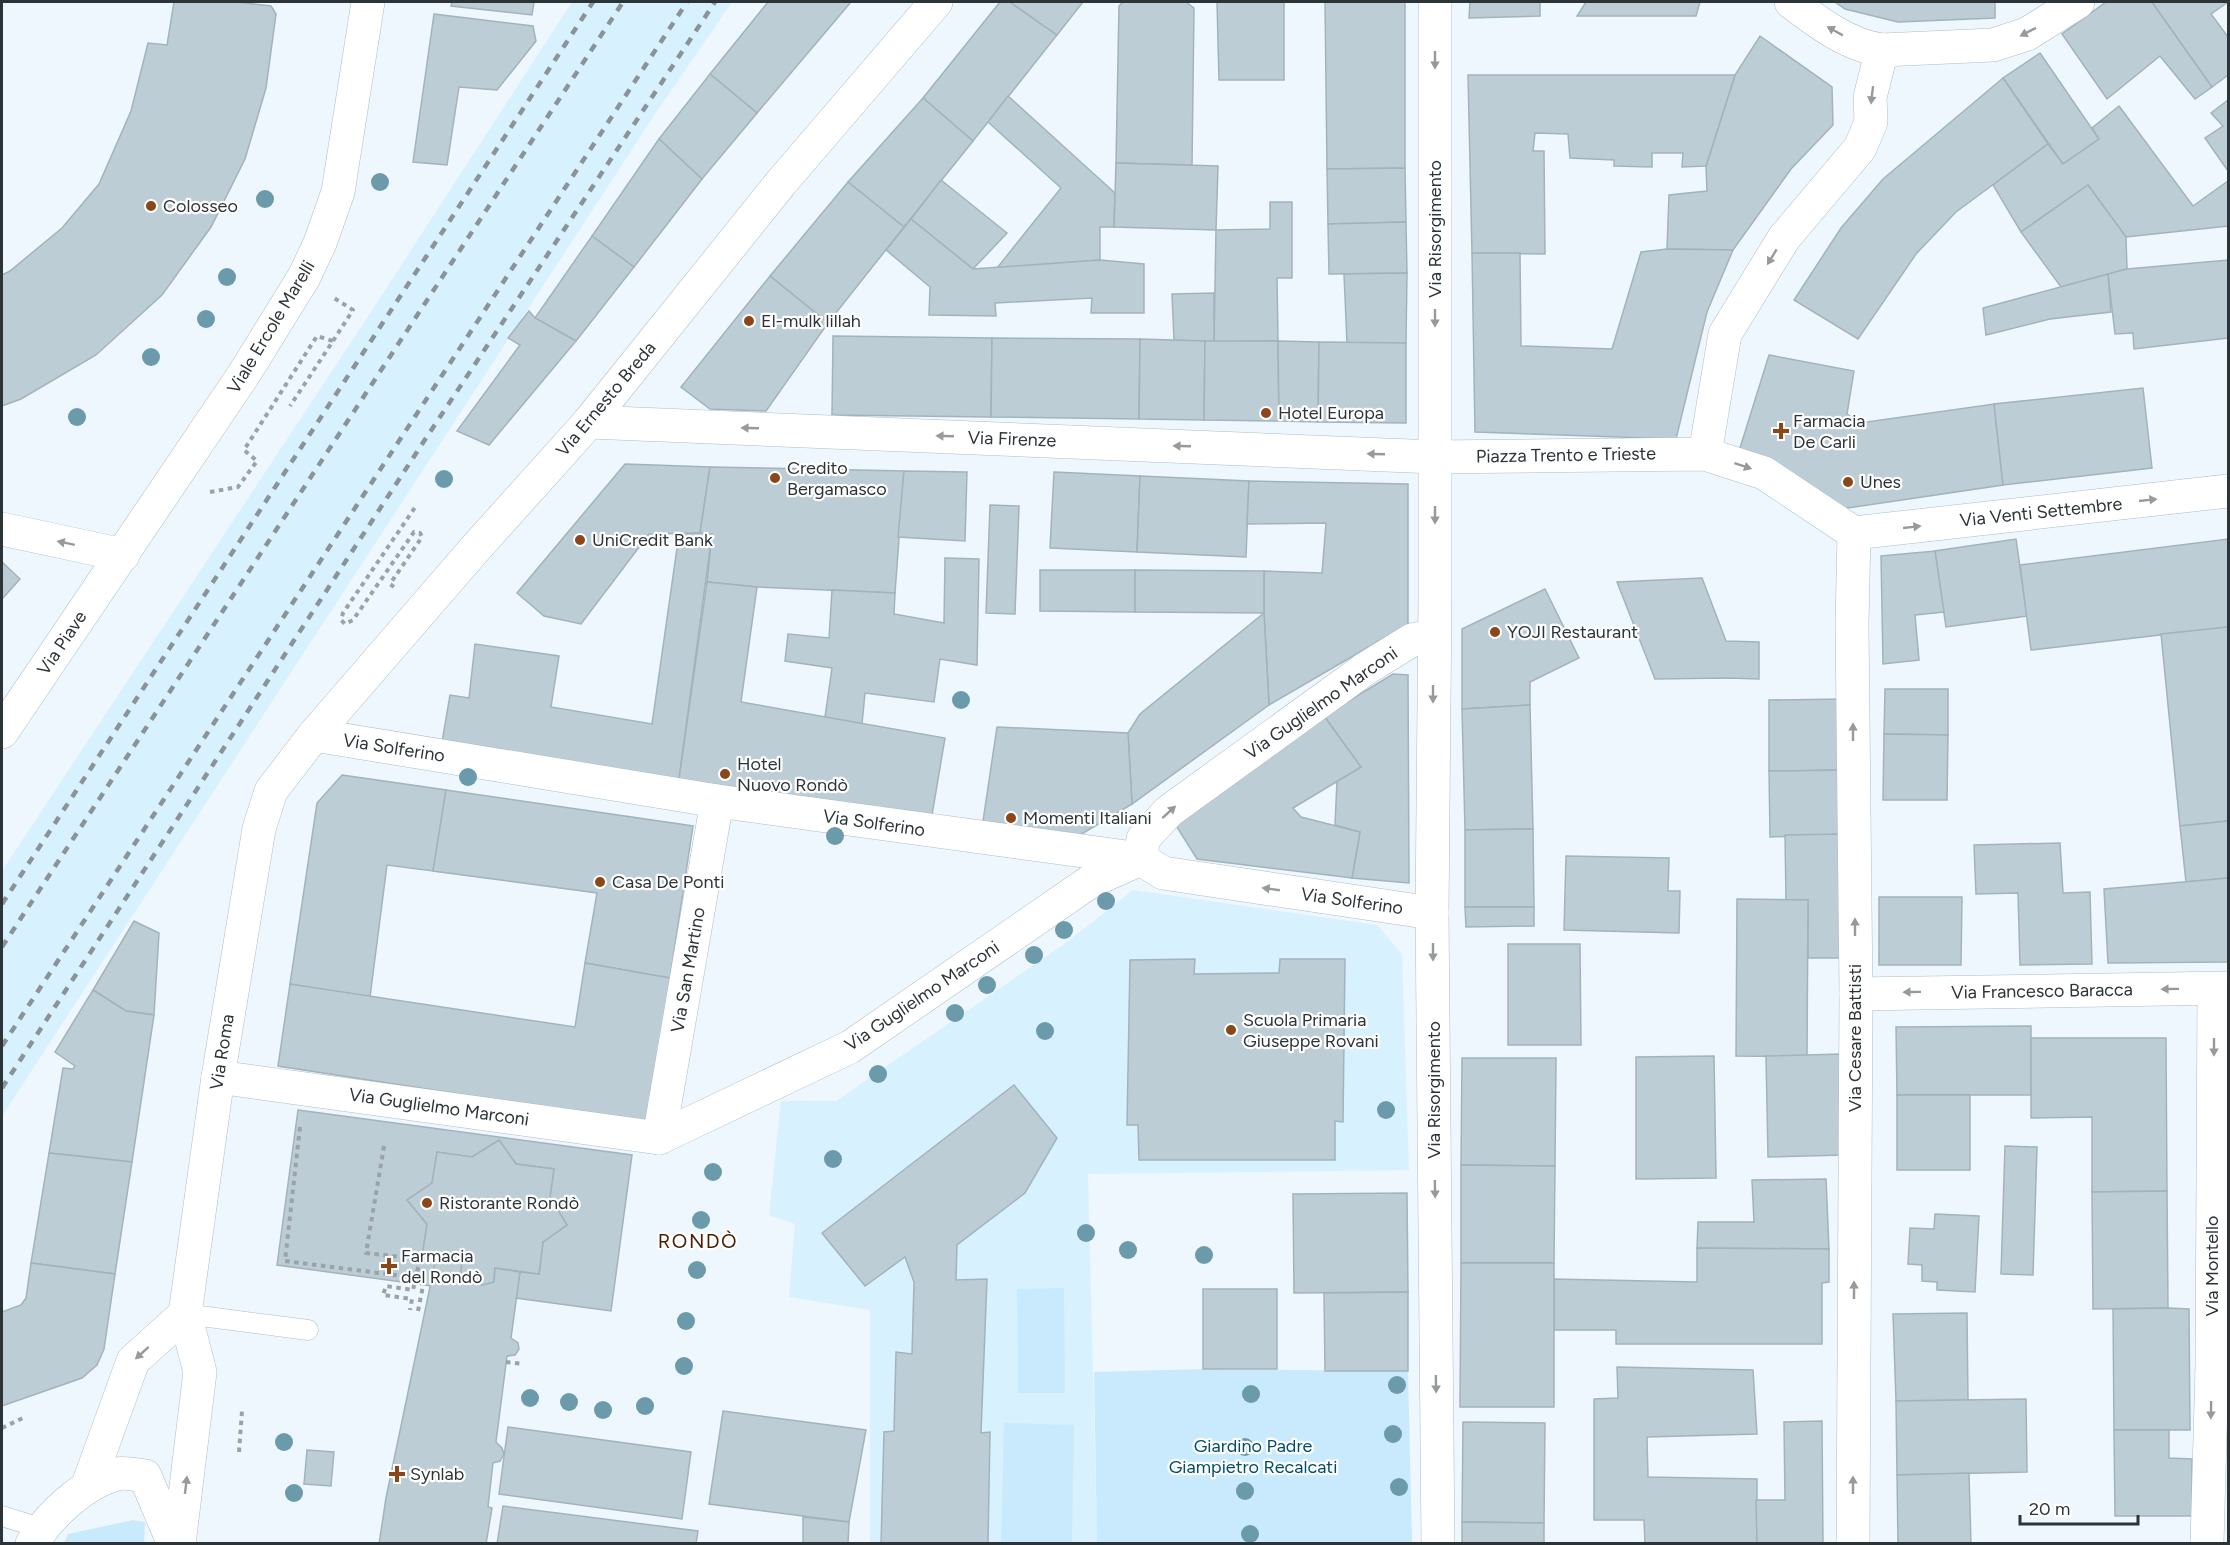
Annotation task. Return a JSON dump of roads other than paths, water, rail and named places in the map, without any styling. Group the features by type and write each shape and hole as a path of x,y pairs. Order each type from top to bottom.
{"street":[{"name":"Viale Ercole Marelli","path":"123,555 290,301 320,243 339,184 368,2"},
{"name":"Via Ernesto Breda","path":"271,791 314,735 590,422 780,184 936,2"},
{"name":"Via Risorgimento","path":"1435,2 1435,457"},
{"path":"1791,2 1813,19 1866,48 1882,50 1993,45 2027,34 2078,2"},
{"path":"1705,454 1725,334 1784,238 1860,148 1871,122 1870,97 1882,50"},
{"name":"Via Firenze","path":"590,422 1435,457"},
{"name":"Piazza Trento e Trieste","path":"1435,457 1705,454 1764,473 1854,533"},
{"path":"1433,636 1435,457"},
{"name":"Via Venti Settembre","path":"1854,533 2229,491"},
{"path":"2,529 123,555"},
{"name":"Via Cesare Battisti","path":"1853,1544 1856,994 1852,636 1854,533"},
{"name":"Via Piave","path":"2,732 123,555"},
{"name":"Via Risorgimento","path":"1433,636 1432,913 1438,1544"},
{"name":"Via Guglielmo Marconi","path":"218,1077 659,1138 850,1047 1091,882 1141,860 1143,840 1169,811 1365,669 1412,640 1433,636"},
{"name":"Via Solferino","path":"314,735 717,801 1141,860 1162,873 1432,913"},
{"name":"Via Roma","path":"185,1314 218,1077 260,829 271,791"},
{"name":"Via San Martino","path":"659,1138 717,801"},
{"name":"Via Francesco Baracca","path":"1856,994 2221,988"},
{"name":"Via Montello","path":"2207,1544 2220,1366 2221,988"},
{"path":"88,1485 133,1361 185,1314 200,1372 179,1544"},
{"path":"36,1536 88,1485 119,1473 144,1476 174,1544"}],"lane":[{"path":"185,1314 308,1330"},
{"path":"2,1516 36,1536"}],"railway":[{"path":"2,904 593,2"},
{"path":"2,947 623,2"},
{"path":"2,1046 687,2"},
{"path":"2,1088 428,435 715,2"}],"place":[{"name":"Colosseo","path":"151,206"},
{"name":"El-mulk lillah","path":"749,321"},
{"name":"Hotel Europa","path":"1266,413"},
{"name":"Farmacia De Carli","path":"1781,431"},
{"name":"Credito Bergamasco","path":"775,478"},
{"name":"Unes","path":"1848,482"},
{"name":"UniCredit Bank","path":"580,540"},
{"name":"YOJI Restaurant","path":"1495,632"},
{"name":"Hotel Nuovo Rondò","path":"725,774"},
{"name":"Momenti Italiani","path":"1011,818"},
{"name":"Casa De Ponti","path":"600,882"},
{"name":"Scuola Primaria Giuseppe Rovani","path":"1231,1030"},
{"name":"Ristorante Rondò","path":"427,1203"},
{"name":"Farmacia del Rondò","path":"389,1266"},
{"name":"Synlab","path":"397,1474"}],"district":[{"name":"RONDÒ","path":"698,1241"}],"park label":[{"name":"Giardino Padre Giampietro Recalcati","path":"1253,1456"}]}
